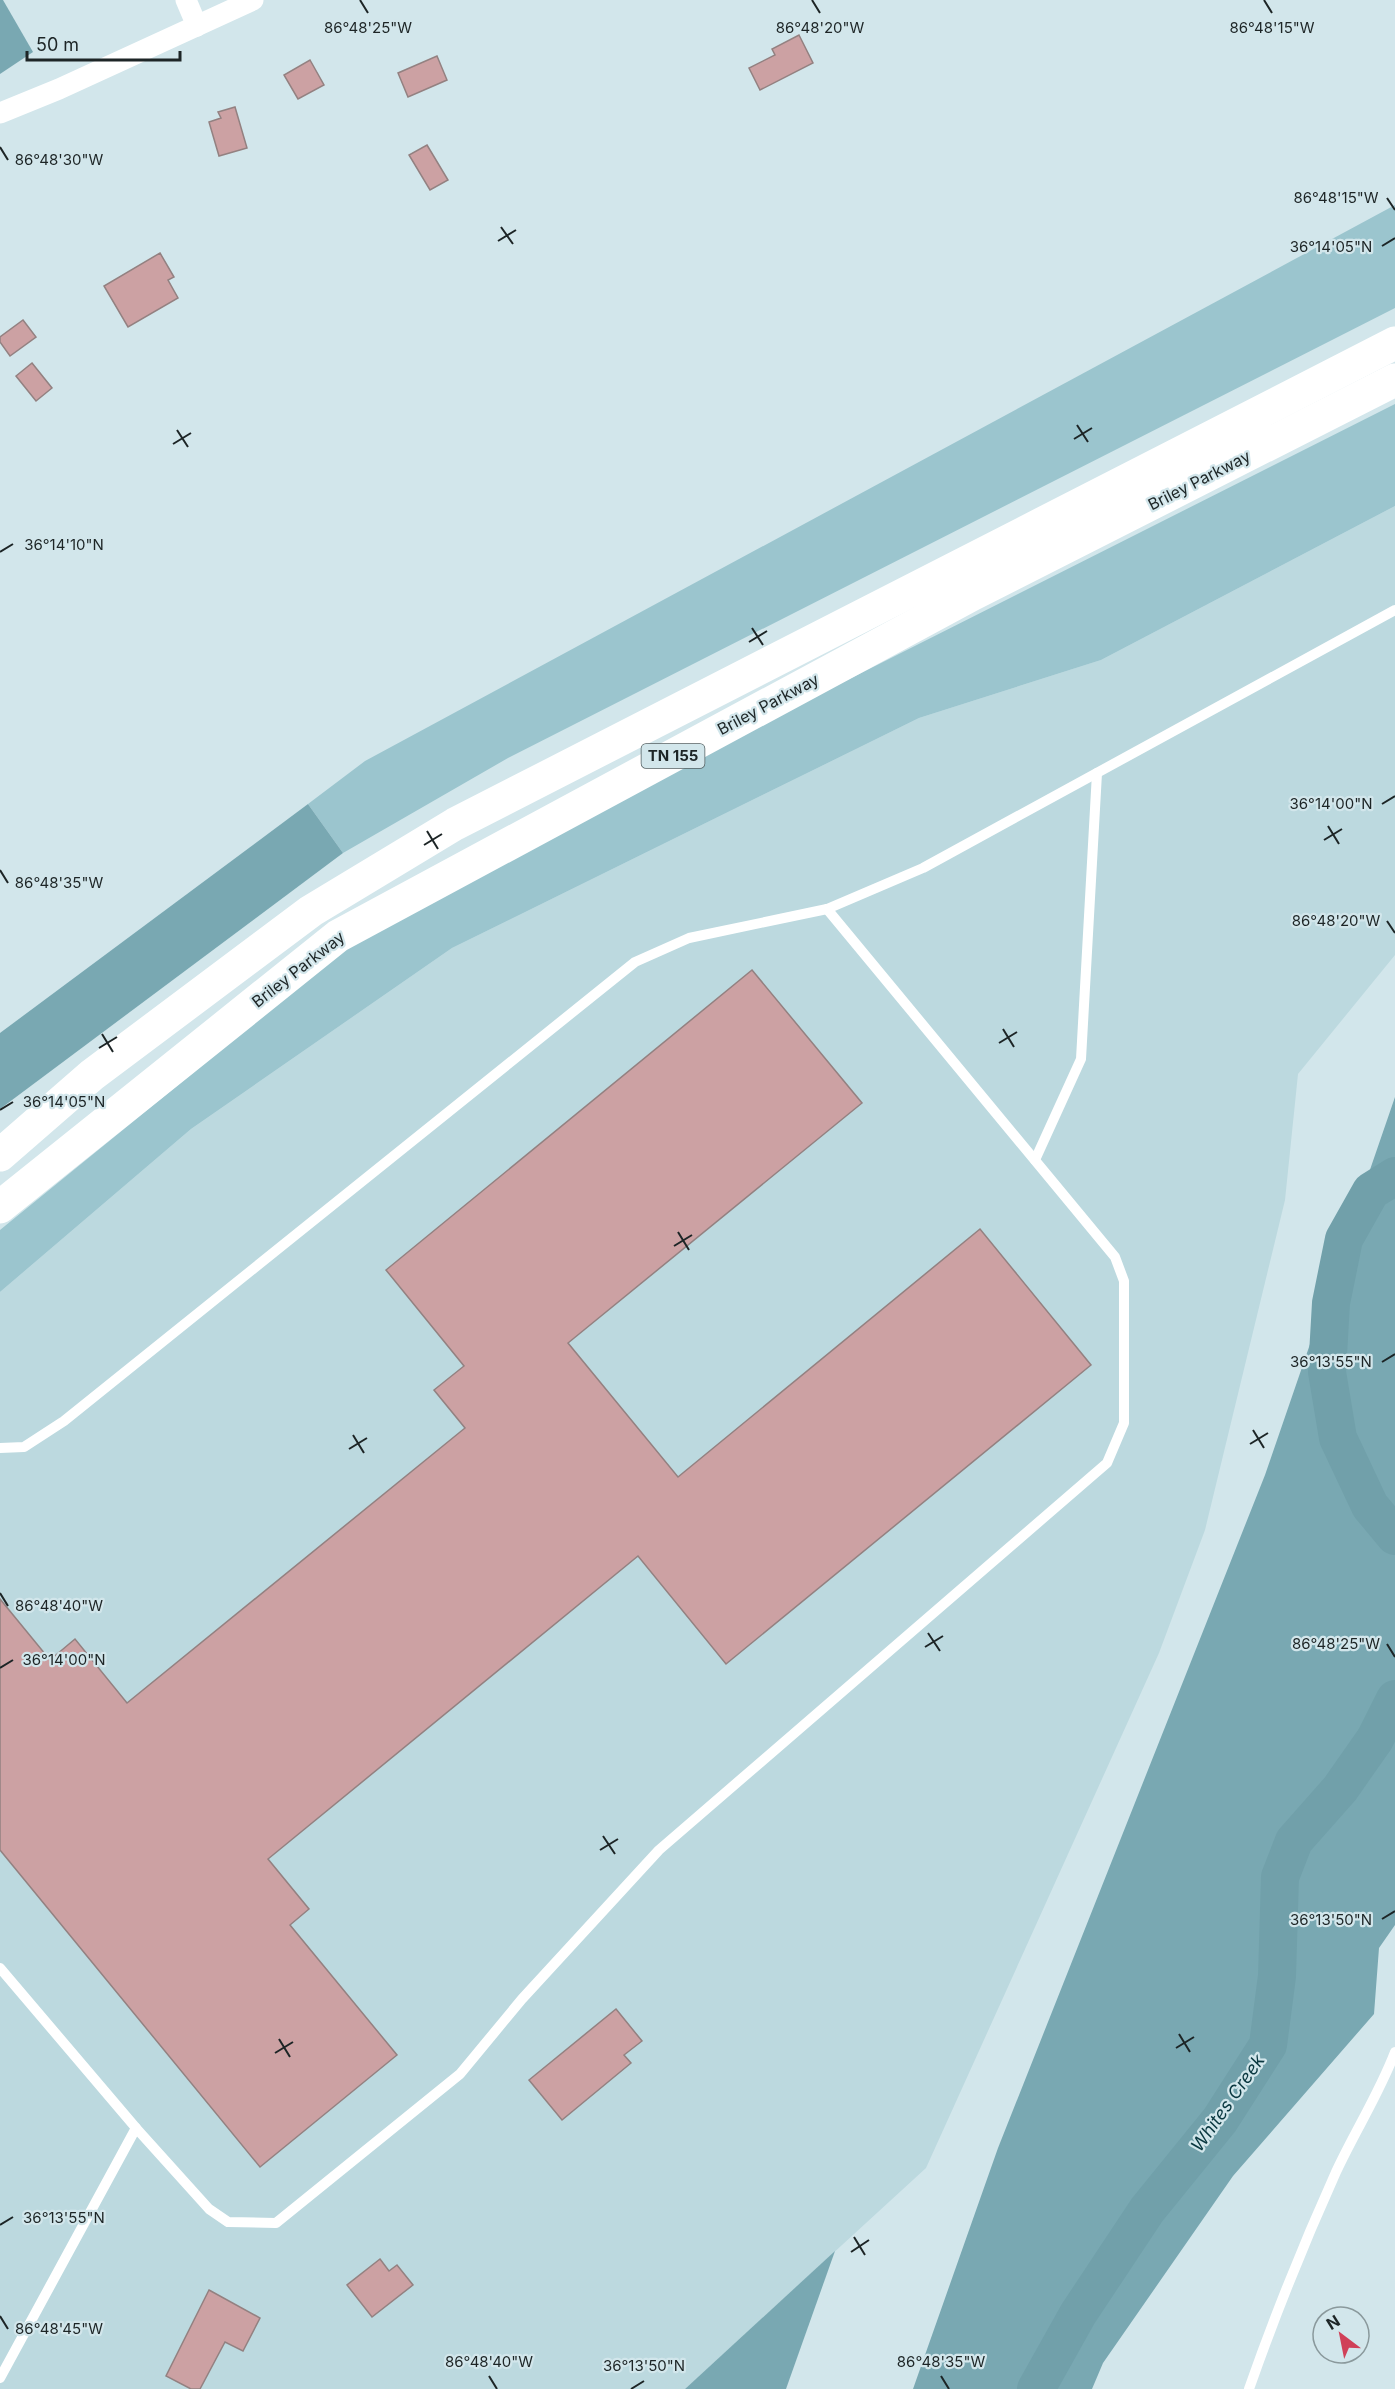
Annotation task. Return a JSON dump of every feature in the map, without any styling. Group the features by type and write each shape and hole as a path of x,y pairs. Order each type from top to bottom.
{"highway":[{"name":"Briley Parkway","path":"0,1155 92,1075 311,911 455,824 1395,342"},
{"name":"Briley Parkway","path":"0,1207 338,936 973,594 1395,380"},
{"path":"0,1133 92,1075"}],"street":[{"path":"186,0 197,26"},
{"path":"0,113 254,0"}],"lane":[{"path":"0,1448 24,1447 64,1421 635,962 689,938 827,909 923,868 1395,610"},
{"path":"1035,1160 1081,1059 1097,773"},
{"path":"0,1968 136,2128 209,2209 228,2222 276,2223 460,2074 522,1999 659,1850 1107,1463 1124,1423 1124,1281 1115,1257 827,909"},
{"path":"1249,2389 1311,2229 1338,2169 1382,2086 1395,2052"},
{"path":"0,2378 136,2128"}],"shaded area":[{"path":"0,0 3,0 33,52 0,74"},
{"path":"1395,205 1395,308 508,758 343,853 308,804 365,761"},
{"path":"1395,404 1395,506 1101,660 919,718 452,948 191,1129 0,1292 0,1230 345,949 514,848"},
{"path":"1395,506 1395,955 1298,1074 1285,1200 1205,1530 1159,1653 926,2168 685,2389 0,2389 0,1292 191,1129 452,948 919,718 1101,660"},
{"path":"308,804 343,853 0,1109 0,1033"},
{"path":"1395,1097 1395,1925 1379,1948 1374,2014 1233,2176 1103,2363 1092,2389 913,2389 998,2148 1265,1475"},
{"path":"835,2251 786,2389 685,2389"}],"building":[{"path":"799,35 813,63 760,90 749,68 775,55 772,49"},
{"path":"437,56 447,80 408,97 398,73"},
{"path":"310,60 324,85 298,99 284,75"},
{"path":"235,107 247,148 219,156 209,122 221,118 218,112"},
{"path":"427,145 448,180 430,190 409,155"},
{"path":"160,253 174,277 168,280 178,298 128,327 104,286"},
{"path":"23,320 36,337 10,356 0,342 0,337"},
{"path":"32,363 52,388 36,401 16,376"},
{"path":"752,970 862,1103 568,1343 678,1477 980,1229 1091,1365 726,1664 638,1556 268,1859 309,1909 290,1925 397,2055 260,2167 0,1850 0,1599 50,1660 75,1639 127,1703 465,1428 434,1390 464,1366 386,1270"},
{"path":"616,2009 642,2041 624,2055 631,2063 562,2120 529,2080"},
{"path":"380,2259 389,2271 397,2265 413,2285 372,2317 347,2285"},
{"path":"209,2290 260,2318 243,2351 225,2342 200,2389 191,2389 166,2376"}],"waterway":[{"name":"Whites Creek","path":"1395,1176 1371,1191 1344,1239 1331,1303 1327,1372 1338,1438 1370,1506 1395,1536"},
{"name":"Whites Creek","path":"1036,2389 1078,2314 1147,2210 1220,2120 1268,2045 1277,1976 1280,1877 1294,1841 1340,1789 1375,1739 1395,1699"}]}
